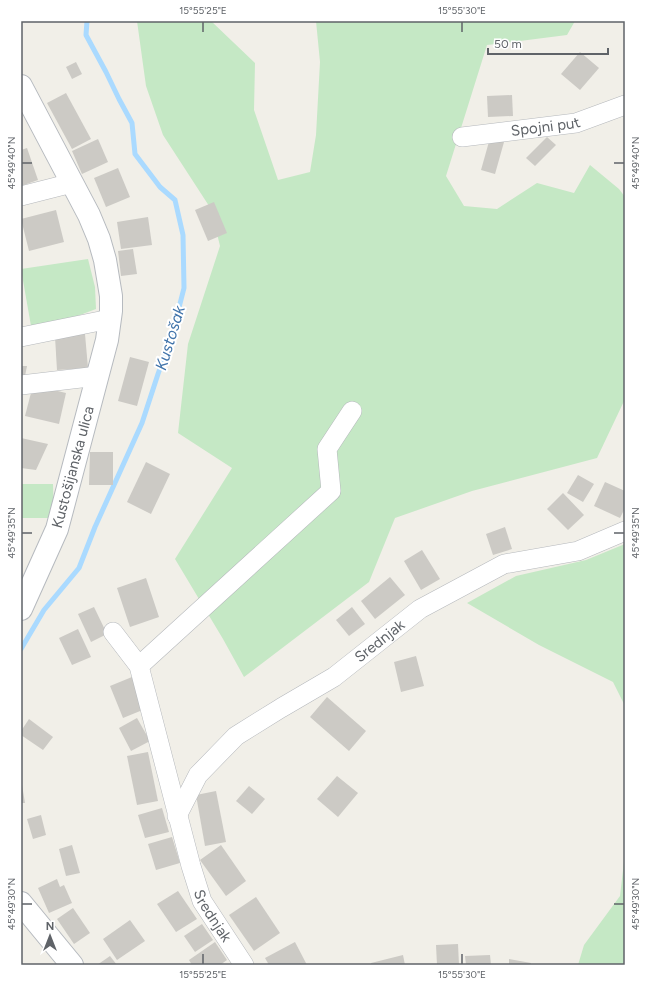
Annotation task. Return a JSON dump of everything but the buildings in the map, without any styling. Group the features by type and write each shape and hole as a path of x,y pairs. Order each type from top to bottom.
{"street":[{"name":"Kustošijanska ulica","path":"21,86 89,215 105,260 111,296 107,340 57,529 21,609"},
{"name":"Spojni put","path":"462,137 576,123 625,105"},
{"path":"21,196 72,183"},
{"path":"21,337 110,319"},
{"path":"21,385 98,376"},
{"path":"139,666 331,491 327,449 352,412"},
{"name":"Srednjak","path":"177,816 198,775 236,736 280,708 334,677 420,609 504,564 578,551 625,531"},
{"name":"Srednjak","path":"113,632 139,666 177,816 202,901 244,965"},
{"path":"21,903 72,965"}],"green space":[{"path":"137,21 211,21 255,63 254,110 278,180 310,172 316,135 320,62 316,21 575,21 567,35 487,45 446,176 464,206 497,209 537,183 574,193 590,165 619,189 625,197 625,399 597,458 472,491 395,518 369,582 244,677 175,559 232,468 178,433 188,344 220,246 211,209 163,135 146,86"},
{"path":"88,259 95,287 96,309 64,321 31,326 21,269"},
{"path":"21,484 53,484 54,518 21,518"},
{"path":"625,544 625,706 613,682 539,645 467,603 516,576 586,560"},
{"path":"625,853 625,965 578,965 584,945 620,896"}],"waterway":[{"name":"Kustošak","path":"21,649 44,610 79,568 95,527 142,423 172,335 184,288 183,235 175,200 160,187 135,154 132,123 86,35 87,21"}]}
